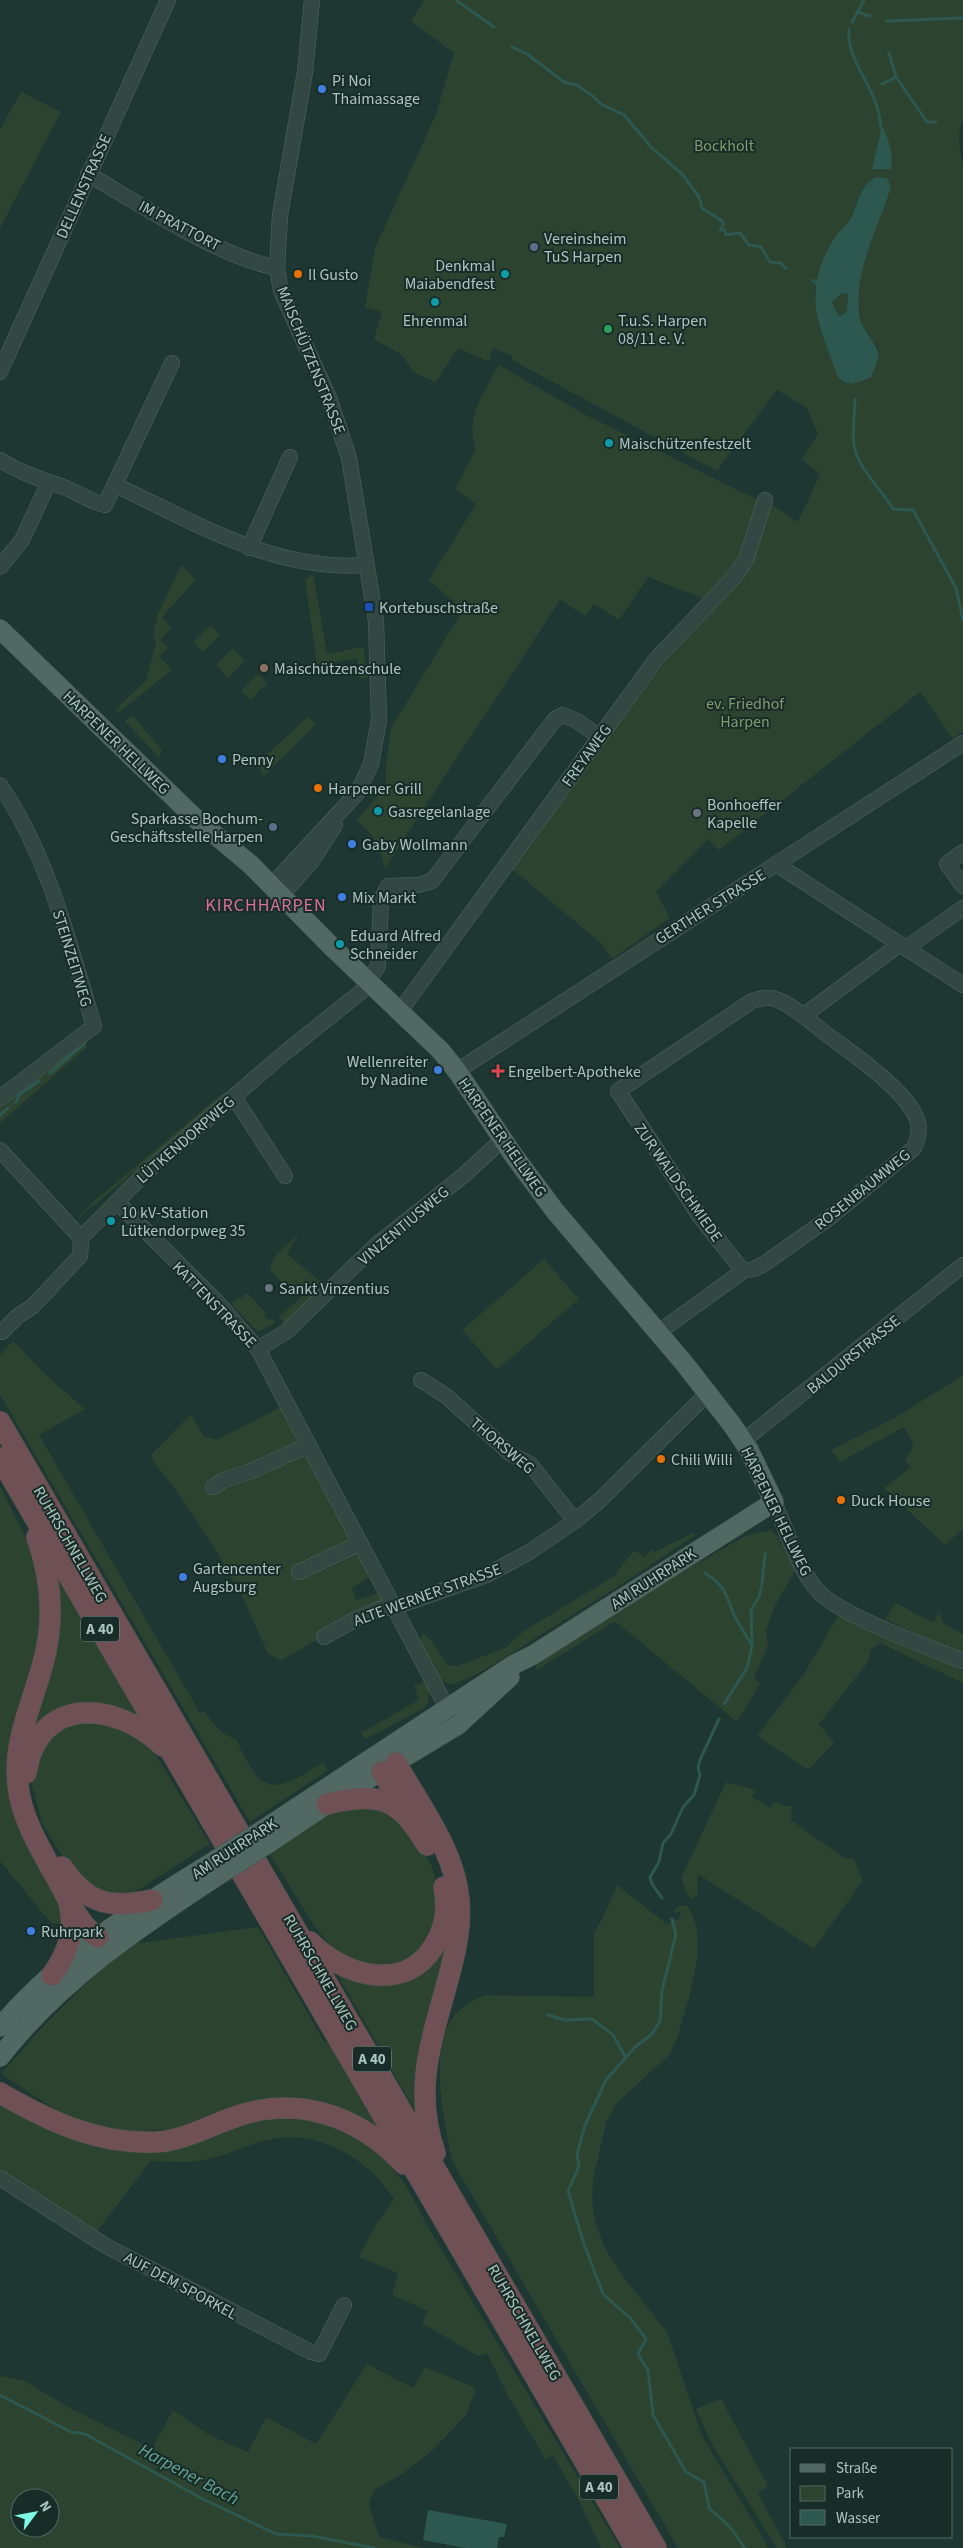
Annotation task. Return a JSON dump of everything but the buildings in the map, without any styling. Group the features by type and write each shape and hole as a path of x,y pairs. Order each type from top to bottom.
{"highway":[{"name":"RUHRSCHNELLWEG","path":"0,1422 286,1912 635,2548"},
{"name":"RUHRSCHNELLWEG","path":"0,1458 182,1770 656,2548"},
{"path":"17,1488 42,1554 51,1606 47,1649 21,1733 17,1768 18,1786 32,1830 64,1891 86,1926 98,1937"},
{"path":"152,1900 127,1905 113,1904 87,1895 75,1884 52,1851 34,1817 25,1778 29,1758 42,1733 53,1724 80,1712 101,1712 128,1722 147,1732 171,1754 182,1770"},
{"path":"286,1912 319,1952 348,1968 372,1976 390,1976 414,1968 423,1960 439,1938 444,1925 447,1904 442,1877 436,1862 383,1764"},
{"path":"383,1764 450,1860 459,1899 458,1936 429,2046 424,2088 425,2110 449,2210"},
{"path":"327,1804 356,1797 383,1800 401,1809 415,1825"},
{"path":"52,1975 68,1948 71,1932 71,1913 64,1891"},
{"path":"0,2093 42,2117 86,2134 130,2142 158,2142 186,2138 252,2111 280,2107 308,2109 332,2114 351,2122 384,2144 449,2210"}],"main road":[{"name":"HARPENER HELLWEG","path":"0,629 196,818 228,844 277,890 369,983 425,1035 457,1071 502,1140 555,1211 659,1332 708,1393 743,1441 774,1502"},
{"name":"AM RUHRPARK","path":"265,1837 327,1804 383,1764 447,1708 774,1502"},
{"name":"AM RUHRPARK","path":"0,2057 25,2027 70,1983 218,1867 383,1764 443,1735 458,1725 533,1655"},
{"name":"AM RUHRPARK","path":"4,2019 52,1975 98,1937 152,1900 218,1867"},
{"path":"98,1937 109,1940 124,1939"}],"street":[{"name":"DELLENSTRASSE","path":"0,372 168,0"},
{"name":"MAISCHÜTZENSTRASSE","path":"277,890 349,802 367,776 379,720 378,649 367,565 345,440 330,400 286,306 280,291 276,268 280,215 304,79 312,0"},
{"name":"IM PRATTORT","path":"88,174 189,233 254,262 276,268"},
{"path":"0,460 24,474 48,484 57,485 105,505 172,363"},
{"path":"249,548 290,457"},
{"path":"0,567 22,540 48,484"},
{"path":"115,485 249,548 305,563 367,565"},
{"name":"FREYAWEG","path":"400,1012 657,658 736,575 746,560 765,500"},
{"path":"369,983 378,966 381,900 388,886 418,885 432,881 555,719 563,715 577,721 600,737"},
{"name":"GERTHER STRASSE","path":"457,1071 963,743"},
{"name":"STEINZEITWEG","path":"0,785 22,820 45,870 94,1026 0,1098"},
{"path":"963,852 947,864 963,886"},
{"path":"776,864 963,985"},
{"path":"803,1016 892,950 963,908"},
{"name":"LÜTKENDORPWEG","path":"81,1238 143,1175 362,991 369,983"},
{"name":"ROSENBAUMWEG","path":"618,1092 752,1001 770,998 779,1000 803,1016 883,1078 899,1094 918,1121 918,1139 914,1148 829,1218 764,1264 754,1269 743,1271 659,1332"},
{"name":"ZUR WALDSCHMIEDE","path":"618,1092 701,1218 743,1271"},
{"path":"234,1097 285,1176"},
{"name":"VINZENTIUSWEG","path":"258,1349 286,1332 375,1246 464,1175 502,1140"},
{"path":"0,1150 81,1238 80,1256 33,1306 18,1316 2,1332"},
{"name":"KATTENSTRASSE","path":"116,1202 219,1304 258,1349 447,1708"},
{"name":"BALDURSTRASSE","path":"743,1441 963,1266"},
{"name":"THORSWEG","path":"421,1380 446,1396 511,1454 530,1464 575,1521"},
{"name":"ALTE WERNER STRASSE","path":"324,1637 371,1613 395,1607 487,1574 531,1551 575,1521 600,1500 708,1393"},
{"path":"213,1487 224,1480 249,1472 309,1445"},
{"name":"HARPENER HELLWEG","path":"774,1502 807,1574 825,1598 872,1622 963,1660"},
{"path":"299,1572 360,1543"},
{"path":"443,1735 450,1717 447,1708 465,1711 485,1701"},
{"name":"AUF DEM SPORKEL","path":"0,2178 106,2246 311,2352 319,2354 344,2304"}],"green space":[{"name":"Bockholt","path":"424,0 963,0 963,119 959,142 963,165 963,731 953,739 920,692 719,850 708,839 656,892 670,918 612,959 602,944 511,868 663,664 731,589 771,504 798,522 820,474 802,459 818,434 807,408 777,390 717,471 512,360 512,356 493,348 489,362 458,348 436,382 414,373 402,355 374,339 382,312 365,307 375,248 436,114 454,53 411,21","holes":["887,179 889,195 863,259 859,296 860,322 878,349 844,383 838,377 828,349 814,291 822,263 836,236 850,219 863,188 871,180"]},
{"path":"21,92 61,112 0,228 0,129"},
{"path":"842,293 848,294 847,311 841,316 838,315 832,302"},
{"path":"499,365 584,414 758,500 740,558 707,600 648,577 619,620 594,604 585,616 560,600 385,868 376,842 357,821 386,785 386,766 391,728 463,610 429,580 476,504 455,489 476,449 472,426 477,406"},
{"path":"181,565 196,580 162,617 171,627 160,640 168,648 159,656 172,670 118,713 115,710 146,680 156,643 153,634 158,614"},
{"path":"313,573 327,654 363,647 368,678 360,679 357,658 317,665 305,580"},
{"path":"211,625 220,635 203,652 193,642"},
{"path":"233,648 245,661 228,678 216,665"},
{"path":"258,674 267,683 250,700 241,691"},
{"path":"132,715 162,750 159,758 125,721"},
{"path":"308,717 316,724 264,776 256,764"},
{"path":"82,1040 87,1047 0,1123 0,1102"},
{"path":"226,1092 227,1094 75,1221 92,1203"},
{"path":"298,1235 287,1254 326,1286 285,1324 279,1317 301,1297 301,1294 296,1290 287,1288 270,1270 274,1257"},
{"path":"544,1259 579,1299 497,1370 462,1330"},
{"path":"247,1293 266,1313 264,1314 267,1319 274,1320 275,1323 258,1332 231,1304 238,1298 243,1299 244,1294"},
{"path":"13,1341 49,1378 85,1409 39,1435 200,1713 204,1711 218,1729 237,1740 251,1768 259,1778 268,1783 276,1785 286,1783 323,1763 328,1770 250,1822 0,1395 0,1355"},
{"path":"963,1375 963,1529 945,1545 884,1488 911,1467 905,1461 914,1445 904,1427 840,1462 831,1450 898,1416"},
{"path":"281,1407 370,1577 352,1588 356,1600 379,1593 384,1602 280,1661 268,1653 243,1598 212,1544 183,1500 150,1456 191,1414 204,1436 216,1440"},
{"path":"0,1486 30,1546 44,1598 41,1638 10,1756 59,1905 63,1924 51,1923 0,1861"},
{"path":"771,1530 778,1537 795,1570 775,1606 766,1631 768,1646 754,1678 760,1684 737,1722 615,1621 537,1670 535,1663 617,1610 745,1536"},
{"path":"692,1533 695,1535 635,1575 505,1658 469,1678 450,1684 445,1683 436,1673 420,1641 423,1633 432,1641 447,1665 457,1666 505,1648 524,1631 614,1576 634,1550 644,1557 652,1550 655,1552"},
{"path":"51,1565 143,1724 87,1706 23,1755"},
{"path":"896,1603 933,1623 939,1612 944,1624 963,1634 963,1656 885,1619"},
{"path":"839,1614 908,1647 963,1670 963,1683 880,1643 871,1649 868,1662 819,1724 834,1743 808,1770 757,1736 804,1674"},
{"path":"425,1681 430,1691 426,1707 366,1739 361,1733 419,1700 414,1686"},
{"path":"69,1721 114,1722 152,1749 210,1844 130,1895 111,1896 77,1880 42,1823 32,1785 32,1766 46,1737"},
{"path":"726,1782 755,1790 752,1797 770,1808 775,1801 784,1806 792,1806 791,1820 844,1858 854,1859 863,1880 814,1949 698,1874 697,1895 693,1899 687,1893 681,1878"},
{"path":"363,1802 410,1827 431,1865 438,1886 440,1911 419,1955 385,1969 337,1954 313,1924 268,1851 332,1810"},
{"path":"444,1863 453,1905 422,2123 332,1965 373,1981 445,1938"},
{"path":"617,1885 668,1925 673,1919 679,1920 681,1911 675,1913 673,1910 682,1905 687,1906 694,1919 698,1952 687,2006 678,2037 669,2055 616,2104 607,2120 593,2179 592,2201 596,2224 605,2248 622,2275 667,2332 702,2436 769,2548 678,2548 452,2161 444,2115 440,2064 443,2041 451,2020 466,2005 489,1995 594,1997 594,1932 602,1920"},
{"path":"258,1927 325,2043 327,2041 386,2141 339,2112 186,2129 117,2132 59,2112 1,2074 36,2034 83,1986 133,1944"},
{"path":"0,2104 131,2151 252,2118 324,2120 370,2144 389,2163 405,2184 431,2232 620,2548 601,2548 577,2497 552,2454 546,2460 507,2394 487,2353 478,2356 422,2323 428,2311 392,2295 398,2273 359,2257 376,2224 394,2199 372,2173 359,2162 345,2152 329,2145 295,2137 267,2140 201,2161 151,2161 97,2231 0,2169"},
{"path":"367,2364 413,2388 425,2367 476,2388 466,2415 433,2450 402,2474 374,2490 369,2504 379,2537 423,2548 0,2548 0,2376 23,2380 68,2407 152,2449 173,2410 209,2435 248,2452 266,2417 316,2444"},
{"path":"721,2399 768,2486 758,2493 787,2548 777,2548 713,2446 696,2409"}],"water":[{"path":"881,123 891,151 891,169 872,169 880,136"},
{"path":"876,177 887,178 891,187 868,251 860,283 860,320 875,345 878,359 871,377 850,384 838,377 824,340 816,306 816,290 818,274 825,256 836,236 849,221 863,190 870,180","holes":["842,293 848,294 847,311 841,316 838,315 832,302"]},
{"path":"428,2510 507,2524 504,2537 499,2537 497,2548 465,2548 423,2540"}],"waterway":[{"path":"456,0 494,27"},
{"path":"852,22 864,0"},
{"path":"857,12 870,16"},
{"path":"887,21 963,18"},
{"path":"849,29 851,49 874,97 881,127"},
{"path":"512,47 527,54 564,82 577,85 601,104 624,115 652,148 682,174 699,197 702,208 722,221 724,224 720,230 725,230 726,235 740,233 749,245 761,247 770,262 780,263 786,268"},
{"path":"889,53 896,77"},
{"path":"882,84 896,77 927,122 936,122"},
{"path":"813,280 818,285"},
{"path":"855,399 853,439 858,458 893,509 913,510 956,588 963,620"},
{"path":"50,1073 85,1043"},
{"path":"16,1102 19,1095 39,1081"},
{"path":"0,1115 8,1108"},
{"path":"724,1704 747,1668 752,1646 751,1610 759,1597 765,1554"},
{"path":"705,1573 722,1588 735,1617 751,1644"},
{"path":"662,1898 652,1884 650,1877 659,1862 663,1843 671,1834 683,1807 694,1795 700,1775 698,1767 700,1760 719,1719"},
{"path":"672,1919 676,1934 662,1991 660,2021 652,2034 635,2047 606,2080 585,2125 577,2154 579,2166 568,2191 583,2241 603,2294 631,2319 646,2339 638,2354 648,2370 653,2415 686,2472 704,2482 709,2508 730,2527 745,2548"},
{"path":"548,2015 565,2020 592,2019 613,2035 626,2058"},
{"name":"Harpener Bach","path":"0,2395 71,2432 85,2434 201,2498 276,2534 312,2536 374,2548"}],"place":[{"name":"Pi Noi Thaimassage","path":"322,89"},
{"name":"Vereinsheim TuS Harpen","path":"534,247"},
{"name":"Il Gusto","path":"298,274"},
{"name":"Denkmal Maiabendfest","path":"505,274"},
{"name":"Ehrenmal","path":"435,302"},
{"name":"T.u.S. Harpen 08/11 e. V.","path":"608,329"},
{"name":"Maischützenfestzelt","path":"609,443"},
{"name":"Kortebuschstraße","path":"369,607"},
{"name":"Maischützenschule","path":"264,668"},
{"name":"Penny","path":"222,759"},
{"name":"Harpener Grill","path":"318,788"},
{"name":"Gasregelanlage","path":"378,811"},
{"name":"Bonhoeffer Kapelle","path":"697,813"},
{"name":"Sparkasse Bochum- Geschäftsstelle Harpen","path":"273,827"},
{"name":"Gaby Wollmann","path":"352,844"},
{"name":"Mix Markt","path":"342,897"},
{"name":"Eduard Alfred Schneider","path":"340,944"},
{"name":"Wellenreiter by Nadine","path":"438,1070"},
{"name":"Engelbert-Apotheke","path":"498,1071"},
{"name":"10 kV-Station Lütkendorpweg 35","path":"111,1221"},
{"name":"Sankt Vinzentius","path":"269,1288"},
{"name":"Chili Willi","path":"661,1459"},
{"name":"Duck House","path":"841,1500"},
{"name":"Gartencenter Augsburg","path":"183,1577"},
{"name":"Ruhrpark","path":"31,1931"}],"district":[{"name":"KIRCHHARPEN","path":"266,905"}],"park label":[{"name":"ev. Friedhof Harpen","path":"745,712"}]}
